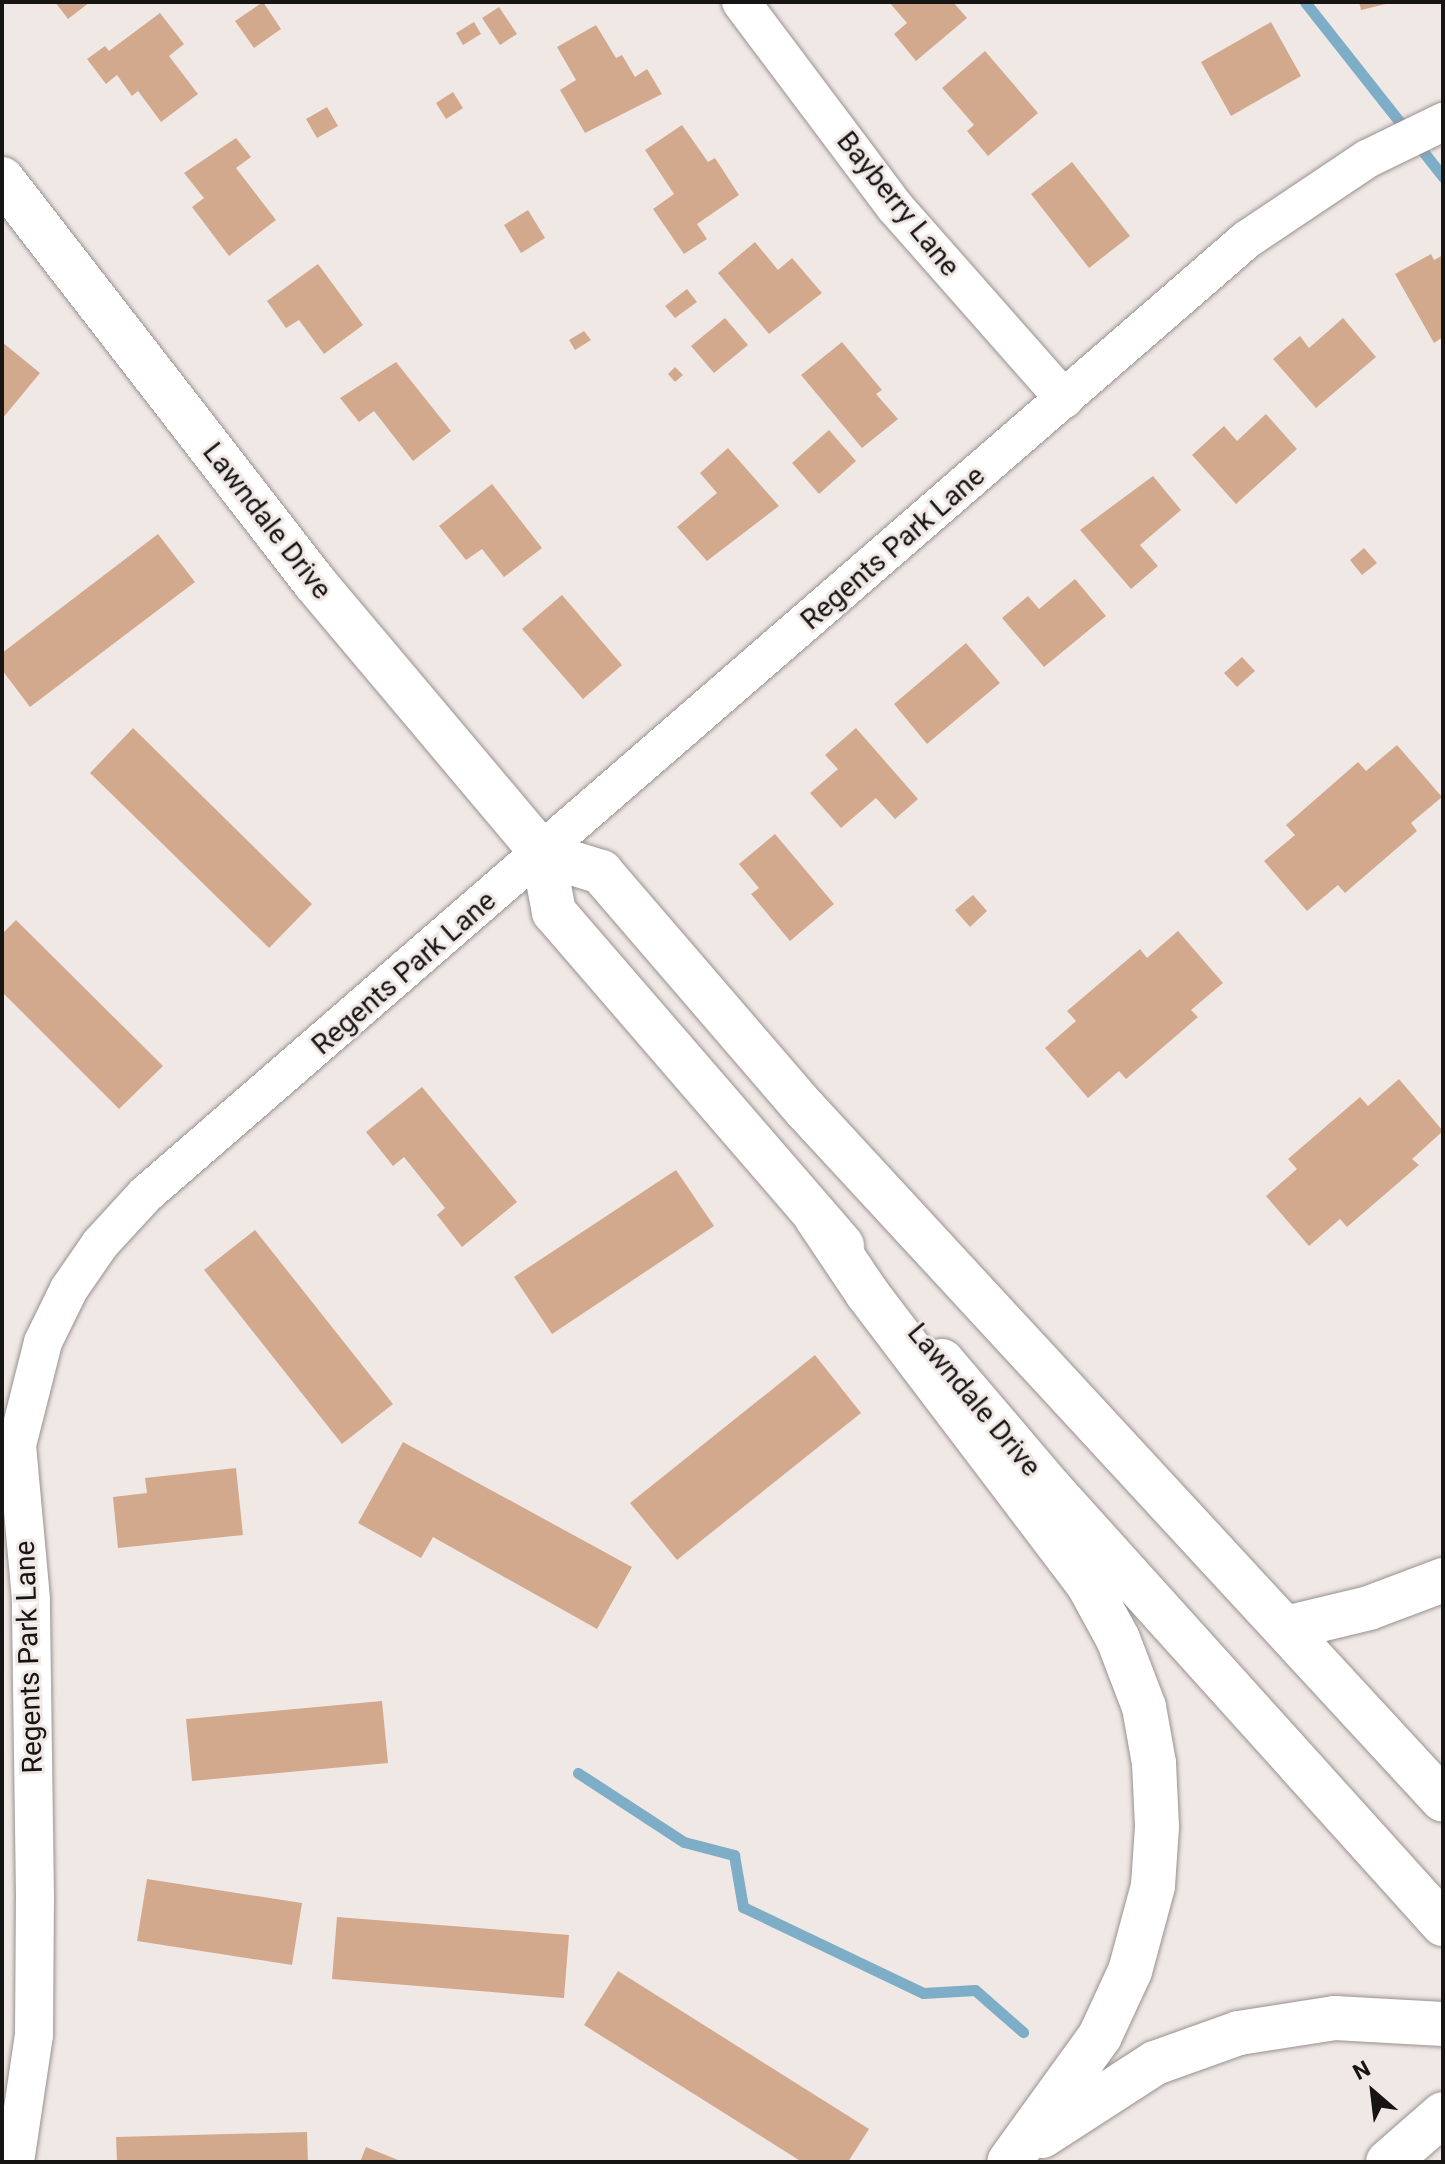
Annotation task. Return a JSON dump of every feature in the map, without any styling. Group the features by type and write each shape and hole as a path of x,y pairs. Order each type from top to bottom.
{"main road":[{"name":"Lawndale Drive","path":"2,179 315,583 543,854 554,912 1050,1488 1443,1924"},
{"path":"543,854 601,872 805,1109 1443,1800"},
{"path":"816,1217 867,1293 1089,1586 1118,1639 1144,1707 1154,1763 1157,1827 1153,1886 1130,1971 1100,2036 1010,2162"},
{"path":"1286,1628 1369,1608 1443,1580"},
{"path":"1010,2162 1115,2084 1196,2046 1251,2031 1335,2018 1443,2024"},
{"path":"1388,2162 1440,2116"}],"street":[{"name":"Bayberry Lane","path":"741,2 895,207 1064,399"},
{"name":"Regents Park Lane","path":"15,2162 31,1599 17,1445 46,1337 69,1289 100,1244 146,1194 543,854 1064,399 1298,201 1443,122"}],"building":[{"path":"55,2 90,2 68,19"},
{"path":"263,2 281,29 254,48 235,21"},
{"path":"889,2 953,2 967,18 916,61 894,34 907,23"},
{"path":"1359,2 1390,2 1390,3 1361,10"},
{"path":"499,7 517,34 500,45 482,18"},
{"path":"160,13 184,44 169,56 198,94 161,122 138,91 132,96 117,75 106,84 87,59 105,46 109,51"},
{"path":"474,22 481,34 463,45 456,33"},
{"path":"1271,22 1301,76 1231,116 1201,62"},
{"path":"596,25 616,58 622,55 635,77 647,69 662,94 585,133 560,90 576,80 557,47"},
{"path":"985,51 1038,113 988,156 967,131 974,125 942,88"},
{"path":"453,92 463,108 446,119 436,103"},
{"path":"327,107 338,126 317,138 306,119"},
{"path":"682,125 708,162 715,158 739,195 697,224 707,239 684,254 653,209 674,194 645,150"},
{"path":"236,138 251,157 236,168 276,220 229,256 192,207 204,198 184,173"},
{"path":"1072,162 1130,236 1089,268 1031,194"},
{"path":"528,210 545,238 521,253 504,225"},
{"path":"755,242 778,270 792,258 822,293 769,334 718,273"},
{"path":"1431,254 1434,260 1443,255 1443,337 1434,343 1395,274"},
{"path":"318,264 363,325 324,354 299,320 286,328 267,301"},
{"path":"687,289 697,302 675,318 665,306"},
{"path":"725,318 748,345 714,373 691,346"},
{"path":"1343,318 1376,357 1316,408 1273,359 1300,336 1309,348"},
{"path":"584,331 591,340 575,350 569,340"},
{"path":"2,342 40,373 2,419"},
{"path":"842,342 882,390 876,394 898,419 862,448 801,375"},
{"path":"396,362 451,431 413,461 374,411 359,422 340,398"},
{"path":"675,367 683,375 675,382 668,374"},
{"path":"1266,414 1297,449 1236,504 1192,455 1224,426 1237,441"},
{"path":"829,430 856,461 819,494 792,463"},
{"path":"728,448 779,506 707,561 677,527 717,493 700,473"},
{"path":"1153,476 1181,510 1140,545 1158,566 1131,589 1080,530"},
{"path":"492,484 542,548 504,577 482,549 466,560 439,526"},
{"path":"158,534 195,582 30,707 2,670 2,653"},
{"path":"1364,548 1377,563 1362,575 1350,560"},
{"path":"1075,579 1106,616 1044,667 1002,618 1028,596 1039,609"},
{"path":"562,595 622,665 583,699 522,629"},
{"path":"966,643 1000,683 927,744 894,704"},
{"path":"1242,657 1255,671 1237,687 1224,673"},
{"path":"133,728 312,904 269,948 90,773"},
{"path":"856,728 918,799 895,819 876,798 841,828 810,793 838,769 825,755"},
{"path":"1397,745 1442,797 1411,823 1417,831 1345,893 1338,885 1307,911 1264,861 1295,835 1286,825 1358,762 1366,771"},
{"path":"775,834 834,904 790,941 751,894 759,888 739,864"},
{"path":"973,895 987,911 970,927 955,910"},
{"path":"16,920 163,1066 119,1109 2,992 2,934"},
{"path":"1178,931 1223,983 1191,1010 1198,1017 1126,1079 1119,1071 1088,1098 1045,1048 1076,1021 1067,1011 1140,949 1147,958"},
{"path":"1399,1079 1443,1131 1412,1159 1419,1165 1347,1227 1340,1219 1309,1246 1266,1196 1297,1169 1288,1159 1360,1097 1368,1106"},
{"path":"422,1087 517,1202 462,1247 437,1215 445,1208 404,1157 393,1166 366,1132"},
{"path":"676,1170 714,1226 552,1334 514,1277"},
{"path":"255,1230 393,1404 342,1444 204,1270"},
{"path":"815,1355 861,1413 677,1560 630,1503"},
{"path":"403,1442 632,1567 597,1629 433,1537 421,1558 358,1523"},
{"path":"236,1468 243,1535 118,1548 113,1497 147,1493 145,1478"},
{"path":"382,1701 388,1763 192,1781 186,1719"},
{"path":"147,1879 302,1903 292,1965 137,1941"},
{"path":"337,1917 569,1935 564,1998 332,1979"},
{"path":"618,1971 869,2129 848,2162 802,2162 584,2025"},
{"path":"307,2132 308,2162 117,2162 116,2137"},
{"path":"366,2147 403,2162 360,2162"}],"waterway":[{"path":"1305,2 1443,177"},
{"path":"578,1773 684,1842 734,1855 743,1907 923,1993 975,1990 1023,2032"}]}
